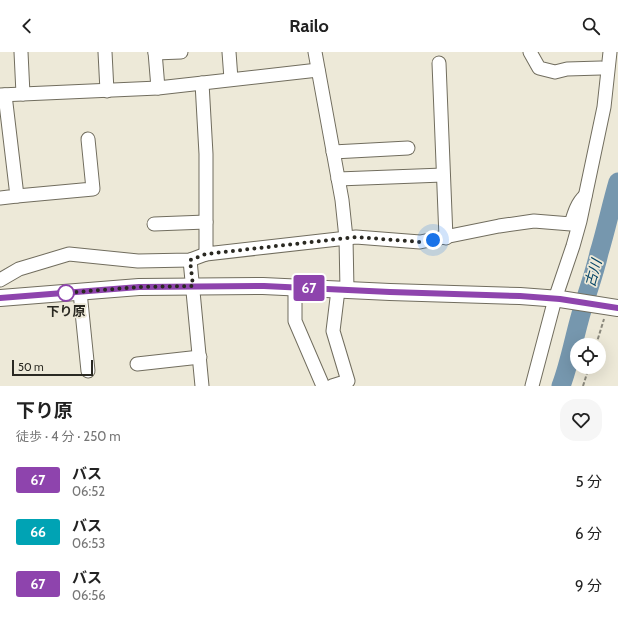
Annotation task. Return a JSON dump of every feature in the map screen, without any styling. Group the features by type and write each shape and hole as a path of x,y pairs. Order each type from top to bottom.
{"street":[{"path":"21,52 23,94"},
{"path":"105,52 107,91"},
{"path":"158,88 155,53 181,52"},
{"path":"229,52 231,79"},
{"path":"315,52 342,200 346,238 342,290 333,331 348,381 332,386"},
{"path":"530,52 540,68 550,71 555,72 567,69 601,68"},
{"path":"598,128 601,68 604,52"},
{"path":"532,386 568,256 573,246 578,228 598,128 604,107 610,52"},
{"path":"439,64 446,238"},
{"path":"17,196 3,95 158,88 318,70"},
{"path":"202,83 206,154 206,254"},
{"path":"0,198 93,189 88,139"},
{"path":"333,152 408,148"},
{"path":"338,179 444,175"},
{"path":"568,256 567,248 571,224 581,199 585,196"},
{"path":"0,280 19,269 69,254 138,261 190,260 206,254 356,237 420,242 446,238 499,226 534,221 571,224"},
{"path":"154,224 206,222"},
{"path":"190,260 202,386"},
{"path":"0,298 139,287 193,286 520,296 609,306"},
{"path":"295,288 295,321 323,386"},
{"path":"80,292 88,371"},
{"path":"137,364 200,357"}],"path":[{"path":"598,338 609,306"},
{"path":"583,386 587,374"}],"waterway":[{"name":"古川","path":"561,386 569,362 581,312 595,270 618,182"}],"bus line":[{"name":"67","path":"0,298 139,287 264,286 520,296 560,299 618,308"}],"place":[{"name":"下り原","path":"66,293"}],"route":[{"path":"66,293 64,293 139,287 193,286 190,260 206,254 356,237 420,242 433,240"}]}
